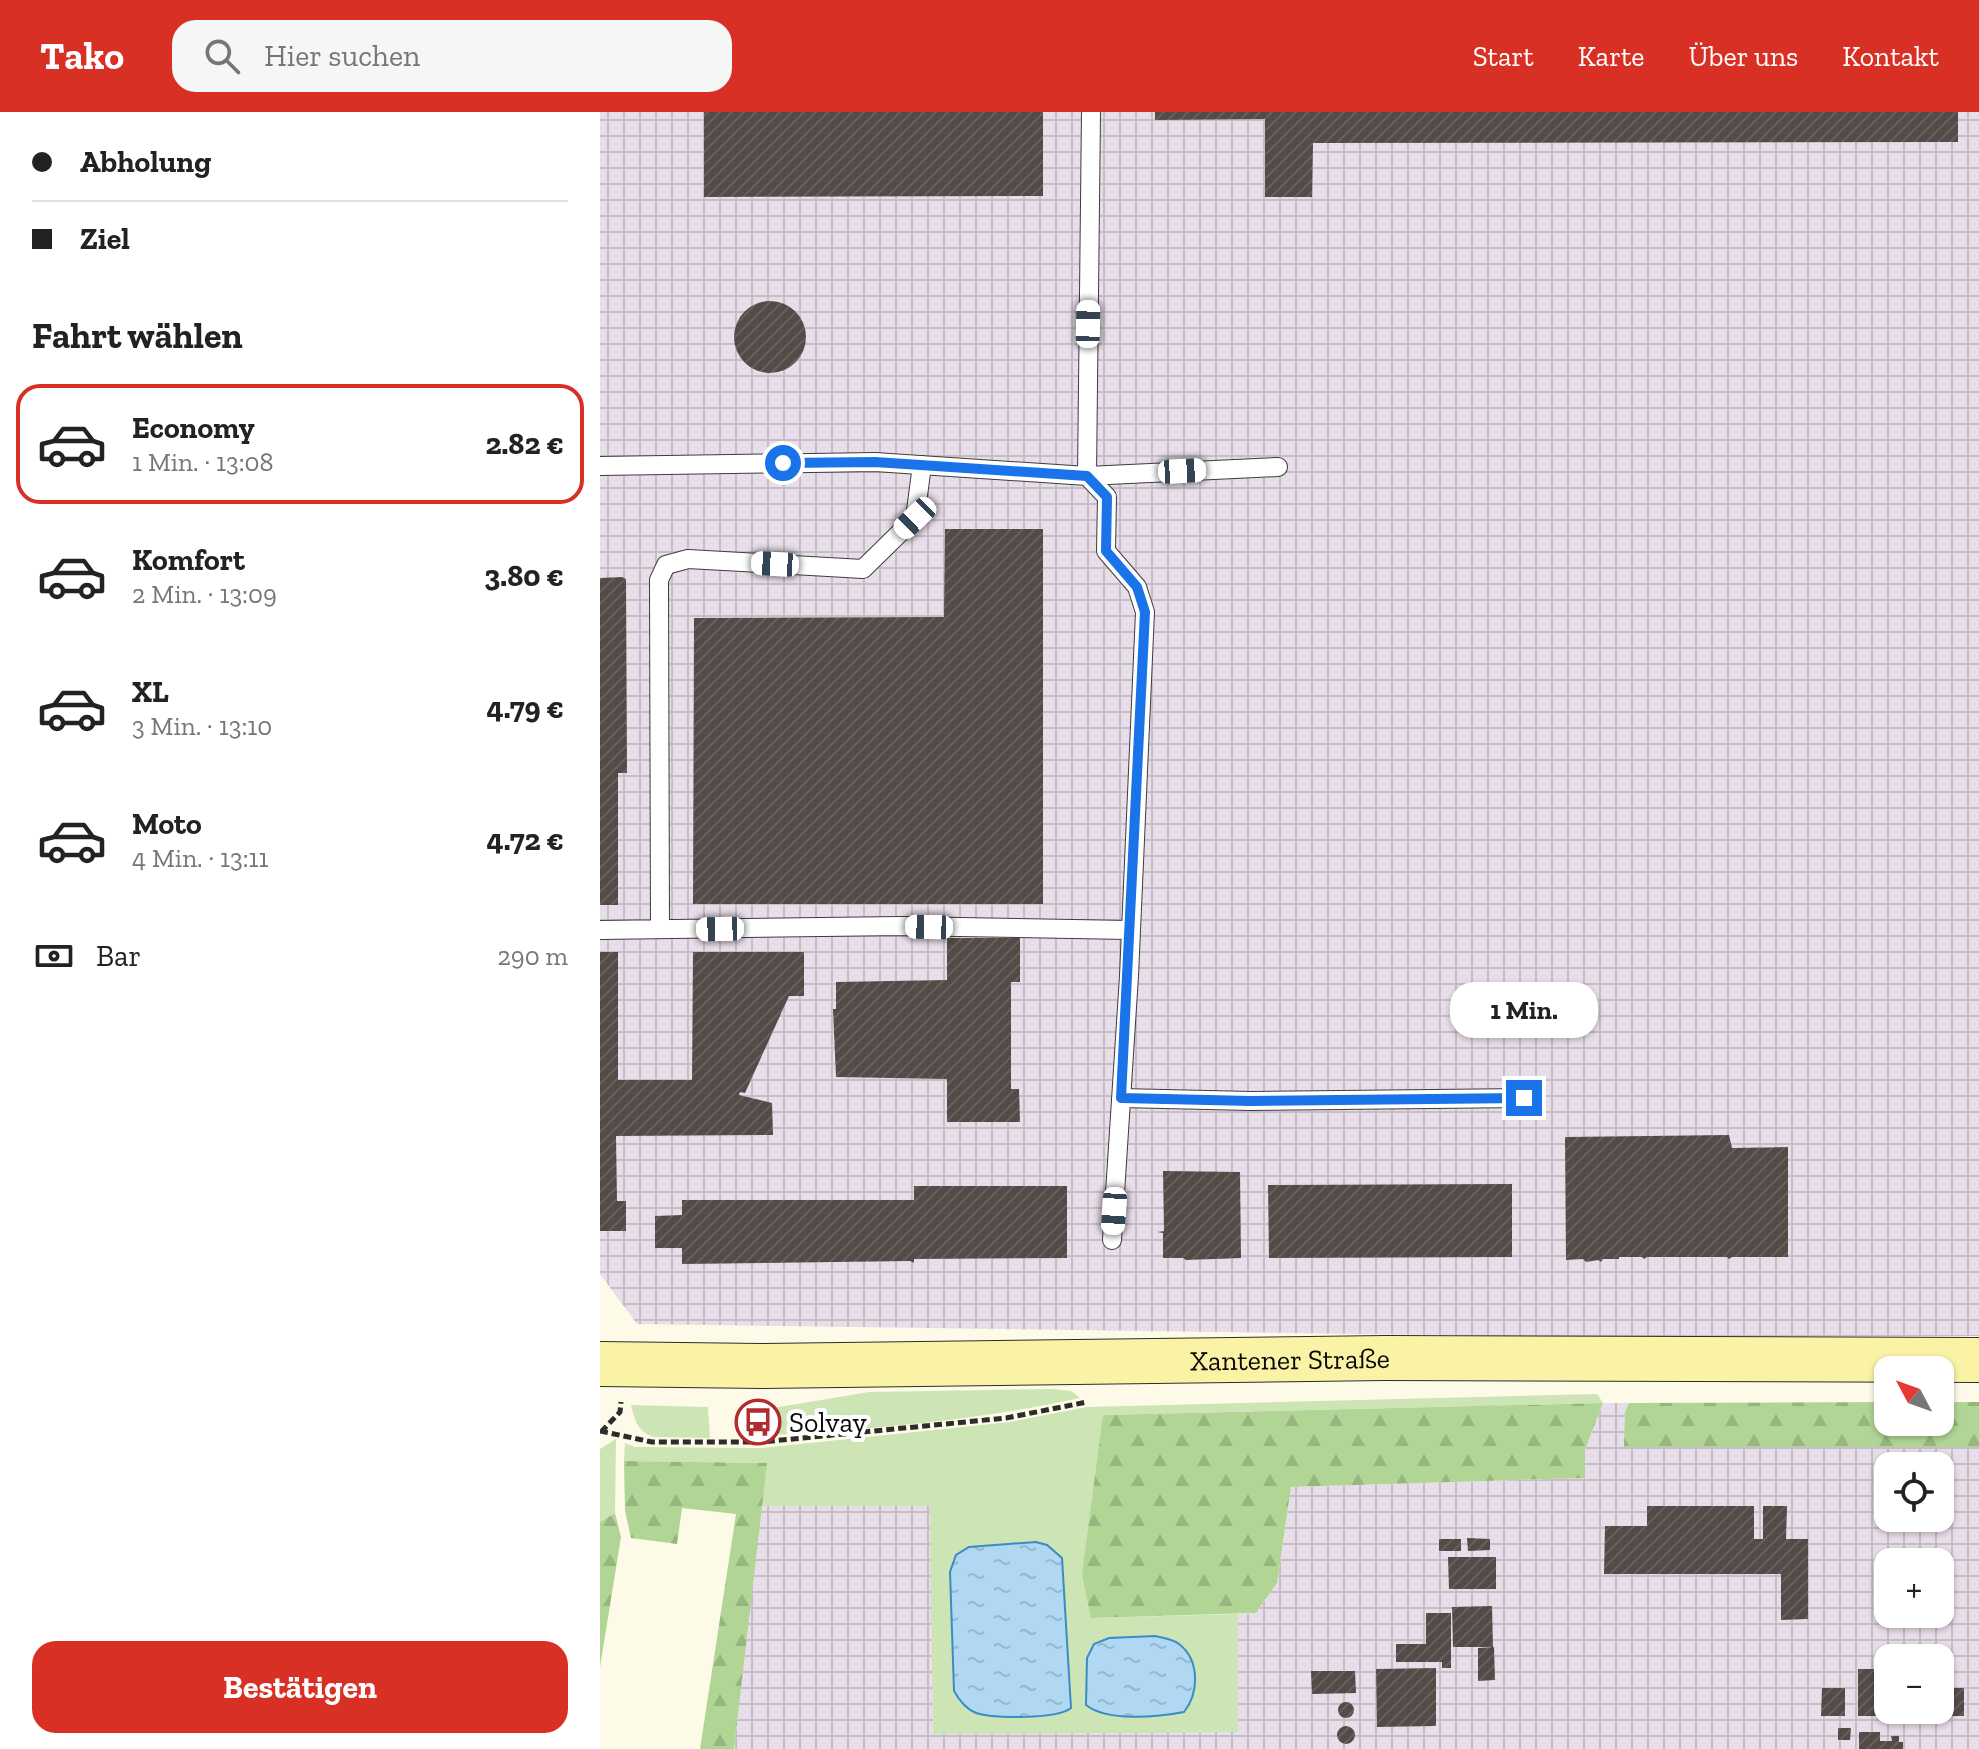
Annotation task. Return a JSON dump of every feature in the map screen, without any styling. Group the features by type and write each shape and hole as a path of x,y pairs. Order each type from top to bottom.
{"main road":[{"name":"Xantener Straße","path":"600,1364 762,1366 1385,1358 1979,1360"}],"lane":[{"path":"1091,112 1087,476 1107,497 1106,551 1137,587 1145,612 1112,1240"},
{"path":"600,466 875,462 1087,476 1278,467"},
{"path":"660,929 659,580 666,565 688,559 863,569 915,518 922,465"},
{"path":"600,930 901,926 1129,930"},
{"path":"1121,1098 1251,1101 1524,1098"}],"path":[{"path":"601,1431 652,1442 762,1442 1006,1418 1090,1401"}],"shaded area":[{"path":"600,112 1979,112 1979,1336 1590,1337 637,1324 600,1274"},
{"path":"1603,1403 1629,1403 1625,1412 1625,1447 1979,1447 1979,1749 734,1749 761,1506 930,1506 1238,1731 1238,1614 1256,1613 1277,1583 1291,1487 1585,1478 1585,1450"}],"green space":[{"path":"1071,1391 1080,1398 927,1422 771,1435 773,1408 869,1392"},
{"path":"1597,1394 1603,1403 1103,1415 1091,1618 1238,1614 1238,1732 933,1734 930,1506 761,1506 766,1463 624,1461 625,1443 635,1447 761,1448 1010,1422 1087,1407"},
{"path":"1874,1402 1874,1436 1954,1436 1954,1402 1979,1402 1979,1447 1624,1447 1625,1412 1629,1403"},
{"path":"1603,1403 1585,1450 1585,1478 1291,1487 1277,1583 1256,1613 1091,1618 1082,1575 1103,1415"},
{"path":"631,1405 708,1407 710,1438 648,1435 640,1428"},
{"path":"616,1439 615,1513 600,1522 600,1449"},
{"path":"624,1461 767,1463 734,1749 700,1749 736,1514 682,1508 677,1544 631,1538 625,1511"},
{"path":"615,1513 621,1537 600,1667 600,1522"}],"water":[{"path":"1036,1542 1047,1545 1062,1558 1071,1708 1064,1712 1025,1717 976,1713 963,1704 954,1691 950,1572 956,1555 969,1547"},
{"path":"1155,1636 1177,1642 1191,1659 1195,1686 1184,1712 1119,1716 1086,1705 1087,1658 1094,1644 1109,1638"}],"building":[{"path":"704,112 1043,112 1043,196 704,197"},
{"path":"1155,112 1958,112 1958,142 1313,143 1312,197 1265,197 1265,119 1155,120"},
{"path":"770,301 790,307 800,317 806,337 800,357 790,367 770,373 750,367 740,357 734,337 740,317 750,307"},
{"path":"945,529 1043,529 1043,904 693,904 694,618 944,617"},
{"path":"600,578 626,579 627,773 618,773 618,905 600,905"},
{"path":"947,938 1020,938 1020,982 1011,982 1011,1089 1019,1089 1020,1122 947,1122 947,1079 836,1077 833,1009 836,1009 836,982 947,980"},
{"path":"600,952 618,952 618,1080 692,1080 693,952 804,952 804,996 789,996 745,1093 740,1092 739,1095 772,1103 773,1135 616,1136 617,1201 626,1201 626,1231 600,1231"},
{"path":"1729,1135 1732,1148 1788,1147 1788,1257 1619,1257 1601,1262 1566,1260 1565,1137"},
{"path":"1163,1171 1240,1172 1241,1258 1163,1258 1163,1233 1157,1232 1164,1231"},
{"path":"1512,1184 1512,1257 1269,1258 1268,1185"},
{"path":"914,1186 1067,1186 1067,1258 914,1259 914,1263 682,1264 682,1248 655,1248 655,1216 682,1215 682,1200 914,1200"},
{"path":"1647,1506 1754,1506 1754,1539 1763,1539 1763,1506 1787,1506 1786,1539 1808,1539 1808,1619 1781,1620 1781,1574 1604,1574 1605,1526 1647,1526"},
{"path":"1467,1538 1490,1539 1490,1550 1468,1551"},
{"path":"1439,1539 1461,1539 1461,1551 1439,1551"},
{"path":"1448,1557 1496,1557 1496,1589 1449,1589"},
{"path":"1492,1606 1493,1647 1453,1647 1452,1607"},
{"path":"1426,1613 1451,1613 1451,1668 1442,1668 1442,1662 1396,1662 1396,1644 1426,1644"},
{"path":"1494,1647 1495,1680 1478,1681 1478,1648"},
{"path":"1436,1668 1436,1726 1377,1727 1376,1669"},
{"path":"1858,1669 1874,1669 1874,1716 1858,1716"},
{"path":"1311,1671 1355,1671 1356,1693 1312,1694"},
{"path":"1822,1688 1845,1688 1845,1716 1821,1716"},
{"path":"1954,1688 1964,1688 1964,1716 1954,1716"},
{"path":"1346,1702 1352,1704 1352,1716 1346,1718 1340,1716 1338,1710 1340,1704"},
{"path":"1346,1726 1355,1735 1346,1744 1337,1735"},
{"path":"1838,1728 1851,1728 1850,1740 1838,1740"},
{"path":"1859,1732 1880,1732 1880,1741 1892,1741 1891,1736 1899,1736 1903,1749 1859,1749"}],"place":[{"name":"Solvay","path":"758,1422"}],"route":[{"path":"783,463 875,462 1087,476 1107,497 1106,551 1137,587 1145,612 1121,1098 1251,1101 1524,1098"}]}
